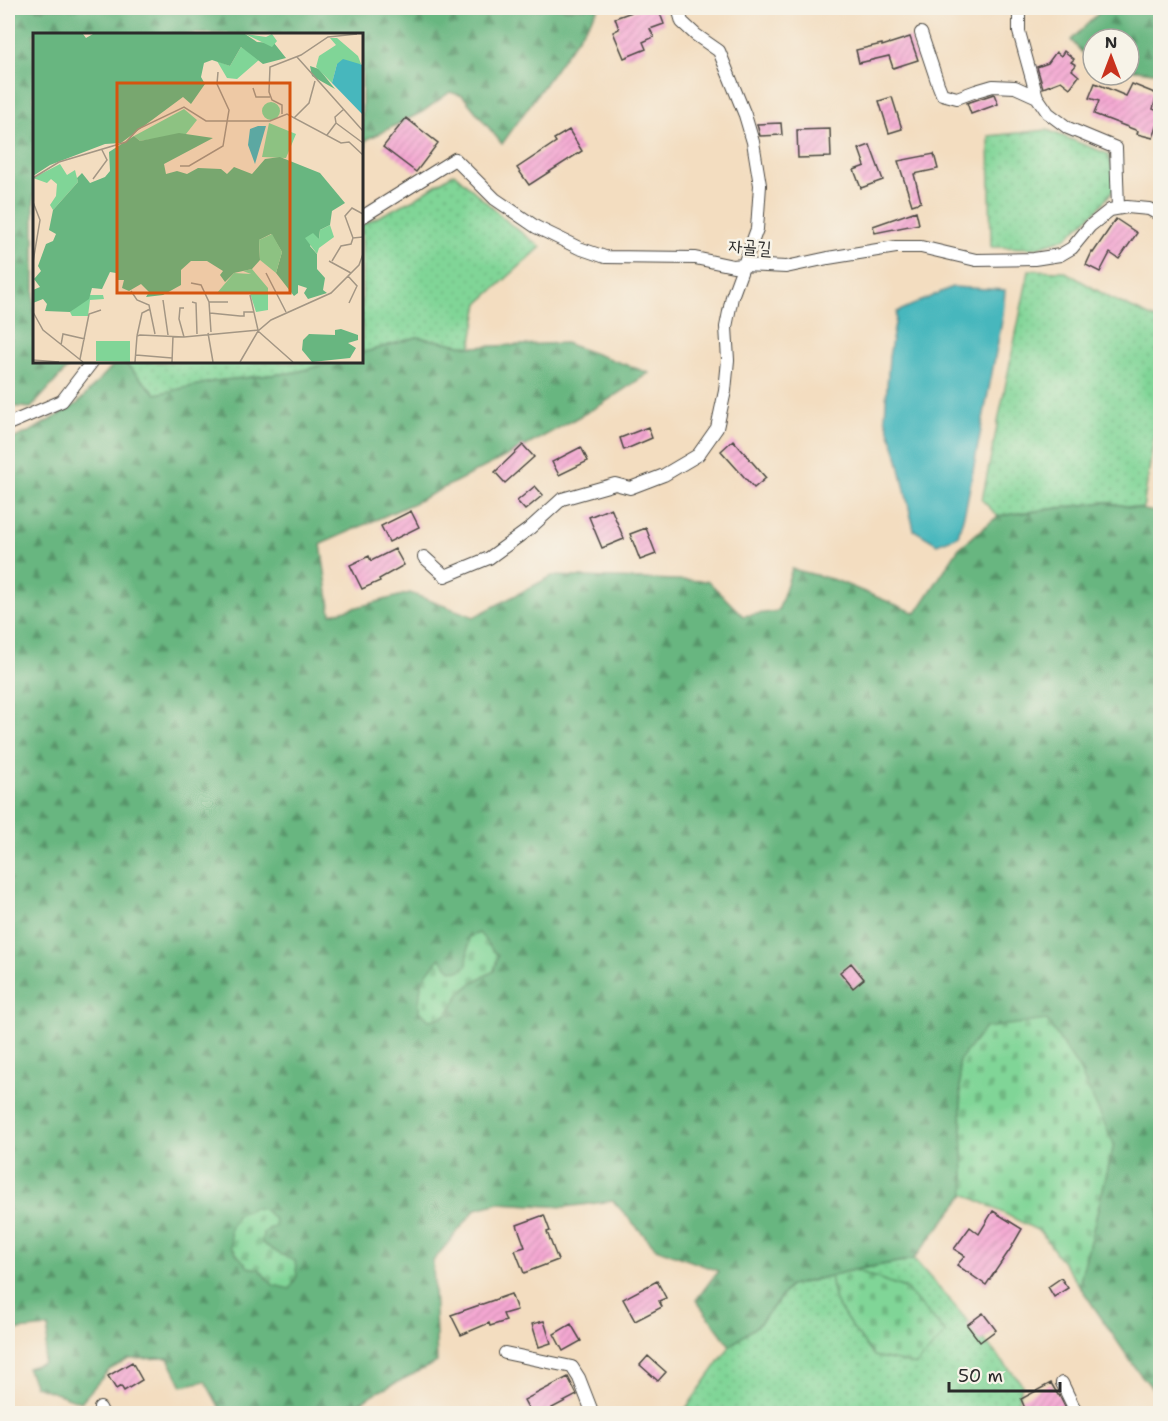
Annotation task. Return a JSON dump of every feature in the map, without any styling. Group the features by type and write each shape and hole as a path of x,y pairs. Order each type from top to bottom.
{"street":[{"path":"424,557 445,576 489,558 529,529 562,499 615,484 630,488 664,475 698,455 717,428 725,391 728,360 726,327 732,297 757,229 760,184 753,142 745,115 719,51 682,22 678,8"},
{"path":"1019,8 1019,32 1037,97 1048,113 1068,128 1116,148 1118,208 1149,208 1161,215"},
{"path":"921,33 942,94 957,98 993,86 1015,87 1037,97"},
{"name":"자골길","path":"363,217 455,159 495,199 536,227 579,248 605,256 695,258 733,266 786,267 896,247 921,247 976,261 1034,259 1060,255 1072,248 1090,226 1110,210 1118,208"},
{"path":"10,423 62,401 91,363"},
{"path":"505,1353 572,1367 593,1413"},
{"path":"1062,1383 1077,1413"}],"green space":[{"path":"8,8 599,8 502,144 463,96 450,92 422,112 366,140 365,163 363,164 363,33 33,33 33,363 72,363 31,408 8,406"},
{"path":"1104,8 1160,8 1160,73 1141,71 1141,27 1084,27"},
{"path":"1081,30 1081,51 1071,40"},
{"path":"1047,130 1108,154 1117,185 1099,208 1066,238 1035,248 991,247 989,136"},
{"path":"454,173 510,224 541,247 479,303 471,347 417,337 363,353 363,224 414,199"},
{"path":"1029,270 1064,271 1110,298 1160,321 1160,417 1156,424 1143,509 1105,502 998,516 982,500"},
{"path":"417,337 471,347 565,343 649,373 602,404 524,447 416,502 321,544 331,614 410,593 474,617 552,576 708,581 743,616 778,611 792,569 835,580 916,613 959,548 998,516 1105,502 1160,513 1160,1397 1136,1369 1079,1285 1114,1144 959,1061 965,1194 914,1259 854,1270 790,1286 759,1324 730,1346 696,1300 718,1271 656,1248 613,1201 565,1207 499,1203 476,1209 433,1261 437,1362 342,1413 219,1413 221,1410 205,1381 182,1386 168,1358 129,1359 109,1370 81,1402 35,1386 27,1368 43,1363 49,1327 8,1331 8,441 33,430 77,404 115,363 125,363 156,394 216,381 297,372 329,363 363,363 363,353"},
{"path":"125,363 329,363 297,372 216,381 156,395"},
{"path":"479,933 498,955 494,971 465,989 446,1014 429,1020 419,1010 422,981 440,958 451,970 459,971 467,965 469,937"},
{"path":"1047,1020 1079,1069 1114,1144 1079,1285 1041,1232 965,1194 959,1061 985,1028"},
{"path":"253,1208 264,1209 275,1220 275,1226 263,1233 262,1243 295,1261 297,1276 290,1289 273,1285 259,1269 248,1267 231,1247 230,1229 236,1215"},
{"path":"914,1259 1022,1384 1017,1413 682,1414 730,1346 759,1324 790,1286 830,1276 835,1301 905,1288 854,1270"},
{"path":"854,1270 905,1288 946,1333 916,1365 874,1356 851,1326 835,1301 830,1276"}],"water":[{"path":"952,287 1005,290 1003,316 966,507 958,536 937,544 914,530 897,455 885,417 889,357 897,312"}],"building":[{"path":"643,8 658,8 664,24 650,29 654,37 643,42 646,49 624,58 613,32 619,29 615,18"},
{"path":"910,37 918,60 893,68 889,56 859,63 856,50 882,44 882,46"},
{"path":"1064,51 1074,59 1071,62 1076,65 1072,70 1079,76 1070,88 1061,81 1043,88 1037,67 1048,63 1056,52 1061,56"},
{"path":"1093,87 1105,87 1126,96 1130,87 1140,87 1157,94 1153,109 1161,112 1161,116 1153,138 1137,134 1138,131 1094,114 1099,101 1089,98"},
{"path":"994,94 998,104 971,114 967,103"},
{"path":"892,97 902,129 889,133 879,101"},
{"path":"406,118 438,143 416,172 383,147"},
{"path":"781,123 782,135 760,136 757,124"},
{"path":"830,129 831,157 798,158 797,130"},
{"path":"569,130 582,151 529,185 517,168 556,142 554,139"},
{"path":"870,145 883,180 861,188 854,170 865,166 859,149"},
{"path":"934,154 938,169 914,174 921,202 912,205 898,161"},
{"path":"916,211 919,224 875,233 873,226"},
{"path":"1116,219 1137,233 1119,259 1110,253 1100,272 1086,265 1092,252"},
{"path":"648,427 652,438 624,450 620,438"},
{"path":"733,440 766,478 754,488 721,451"},
{"path":"523,445 534,457 505,483 495,472"},
{"path":"581,447 588,461 559,475 552,462"},
{"path":"535,486 543,495 525,510 517,501"},
{"path":"611,508 624,539 602,548 589,517"},
{"path":"411,511 419,527 389,542 381,526"},
{"path":"646,528 656,554 640,560 630,534"},
{"path":"395,549 404,565 379,579 380,581 362,589 350,565 369,556 371,561"},
{"path":"851,963 864,979 853,988 840,972"},
{"path":"993,1211 1022,1229 986,1285 957,1265 965,1256 954,1249 970,1227 979,1234"},
{"path":"544,1215 550,1231 547,1232 558,1260 524,1273 515,1250 525,1247 517,1225"},
{"path":"1061,1278 1068,1288 1054,1297 1048,1287"},
{"path":"657,1281 666,1298 659,1301 662,1307 635,1321 623,1299"},
{"path":"511,1294 517,1310 503,1314 506,1321 490,1326 489,1323 461,1335 451,1315"},
{"path":"983,1313 996,1330 980,1342 967,1325"},
{"path":"544,1321 551,1343 539,1347 532,1324"},
{"path":"571,1324 581,1341 563,1351 554,1334"},
{"path":"648,1356 666,1372 658,1381 640,1365"},
{"path":"132,1362 142,1380 124,1391 121,1386 116,1389 108,1376"},
{"path":"568,1377 577,1395 552,1408 555,1413 531,1413 524,1400"},
{"path":"1051,1383 1068,1413 1027,1413 1021,1399"}]}
